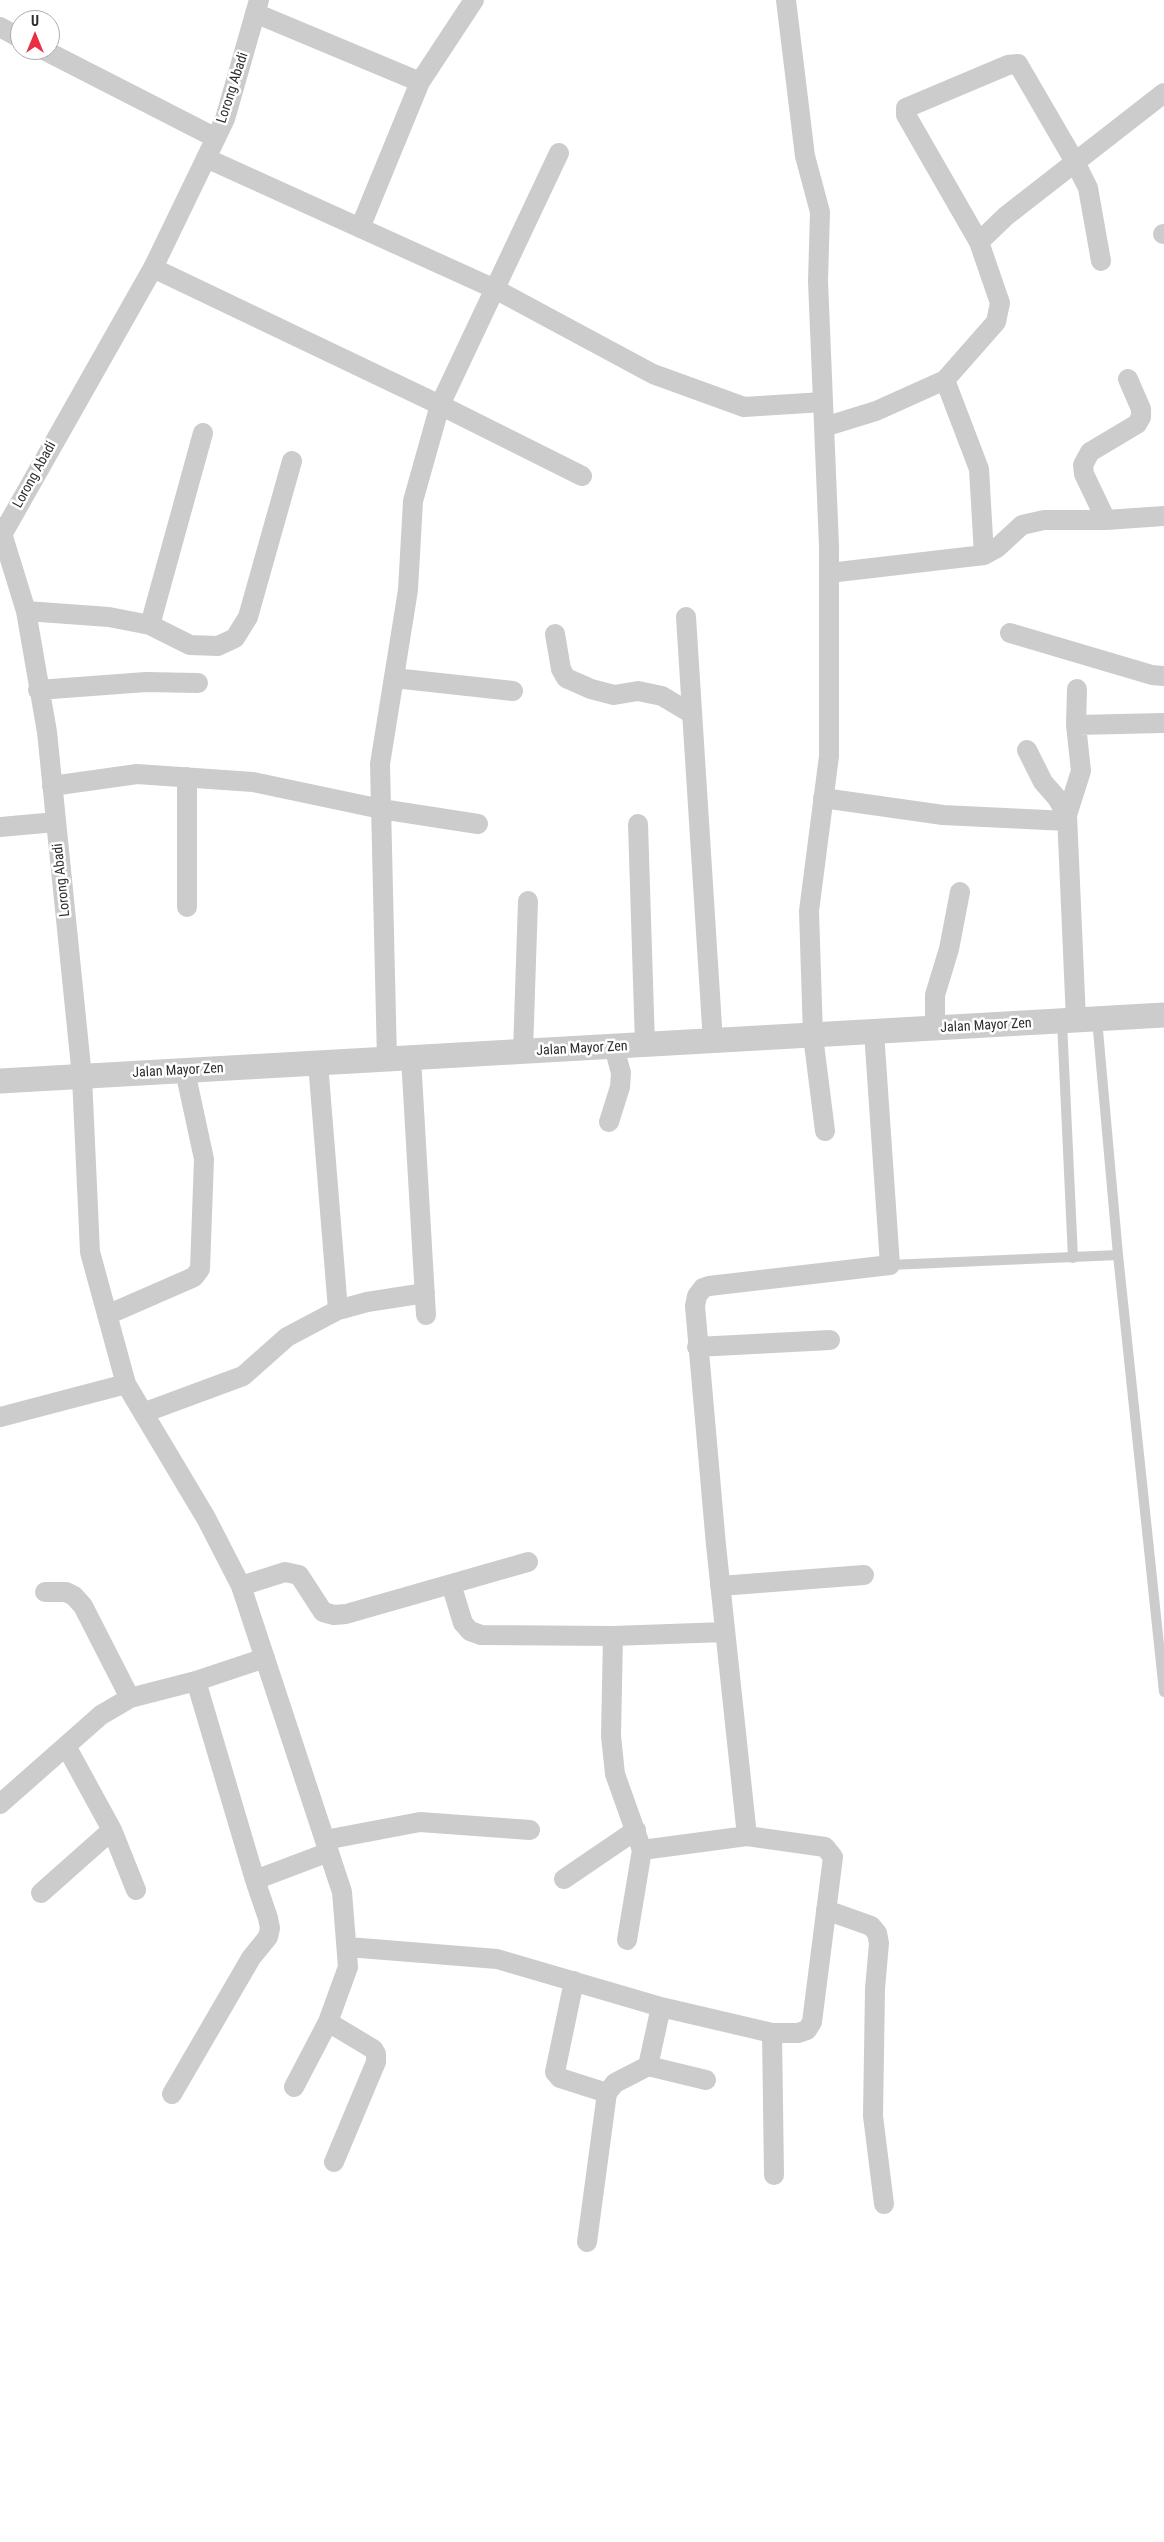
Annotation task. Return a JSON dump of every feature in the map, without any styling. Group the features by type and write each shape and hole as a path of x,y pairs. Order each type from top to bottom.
{"street":[{"path":"360,228 420,82 474,0"},
{"path":"786,0 805,156 820,212 818,281 829,573 829,756 809,911 813,1036 825,1131"},
{"path":"257,7 420,82"},
{"name":"Lorong Abadi","path":"257,7 225,118 153,268 1,531 26,611 46,732 82,1076 90,1252 126,1384 206,1518 241,1586 342,1892 348,1947 348,1967 328,2022 294,2087"},
{"path":"60,58 216,138"},
{"path":"824,427 876,411 946,380 996,322 1000,303 979,242 906,115 906,108 1008,65 1018,64 1075,162 1090,196 1096,241 1102,261"},
{"path":"979,242 1006,216 1164,93"},
{"path":"426,1315 399,1059 381,809 380,764 408,590 413,501 440,405 559,153"},
{"path":"206,158 495,289 653,374 744,407 823,402"},
{"path":"153,268 440,405 582,476"},
{"path":"1106,520 1084,474 1083,465 1090,452 1138,424 1141,417 1141,409 1128,379"},
{"path":"946,380 979,470 984,555"},
{"path":"150,625 203,433"},
{"path":"26,611 109,617 150,625 190,645 218,646 235,638 248,617 292,460"},
{"path":"829,573 984,555 998,548 1022,525 1044,520 1106,520 1164,516"},
{"path":"686,617 713,1042"},
{"path":"1010,633 1152,675 1164,676"},
{"path":"555,634 561,669 566,678 591,689 614,695 638,691 662,696 692,714"},
{"path":"394,678 513,691"},
{"path":"38,690 146,682 198,683"},
{"path":"1077,689 1076,724 1081,772 1068,818 1078,1020"},
{"path":"1076,724 1164,723"},
{"path":"1027,750 1042,782 1057,798 1068,818"},
{"path":"52,786 137,774 253,782 381,809 478,824"},
{"path":"187,777 187,907"},
{"path":"824,798 943,814 1068,818"},
{"path":"0,827 56,822"},
{"path":"638,824 645,1045"},
{"path":"935,1029 935,995 949,949 960,892"},
{"path":"523,1052 528,901"},
{"name":"Jalan Mayor Zen","path":"0,1081 1164,1015"},
{"path":"746,1836 697,1347 695,1306 697,1296 703,1288 890,1265 874,1032"},
{"path":"609,1122 620,1087 621,1073 614,1047"},
{"path":"318,1063 338,1310"},
{"path":"107,1315 194,1277 200,1269 204,1159 185,1071"},
{"path":"143,1413 243,1376 287,1337 338,1310 367,1302 425,1293"},
{"path":"697,1347 830,1340"},
{"path":"0,1417 126,1384"},
{"path":"241,1586 285,1572 299,1575 323,1612 334,1615 346,1614 528,1562"},
{"path":"720,1586 864,1575"},
{"path":"451,1584 463,1623 470,1631 481,1635 613,1636 725,1632"},
{"path":"45,1592 66,1592 74,1596 83,1606 130,1698"},
{"path":"613,1636 611,1736 614,1774 642,1850 627,1940"},
{"path":"0,1804 101,1715 130,1698 196,1681 265,1658"},
{"path":"172,2094 251,1958 268,1937 270,1928 196,1681"},
{"path":"66,1746 112,1830 136,1890"},
{"path":"255,1880 327,1846 420,1822 530,1830"},
{"path":"41,1893 112,1830"},
{"path":"564,1879 636,1830"},
{"path":"348,1947 497,1959 661,2007 772,2033 798,2033 807,2030 812,2022 826,1910 832,1857 829,1850 825,1847 746,1836 642,1850"},
{"path":"826,1910 871,1926 877,1933 879,1944 875,1989 873,2116 884,2204"},
{"path":"574,1981 555,2072 560,2078 607,2093"},
{"path":"648,2066 661,2007"},
{"path":"328,2022 373,2049 376,2054 376,2062 334,2162"},
{"path":"772,2033 774,2176"},
{"path":"587,2242 607,2093 614,2083 648,2066 706,2080"}],"lane":[{"path":"1078,1020 1118,1255 1164,1692"},
{"path":"1073,1258 1078,1020"},
{"path":"890,1265 1118,1255"}]}
